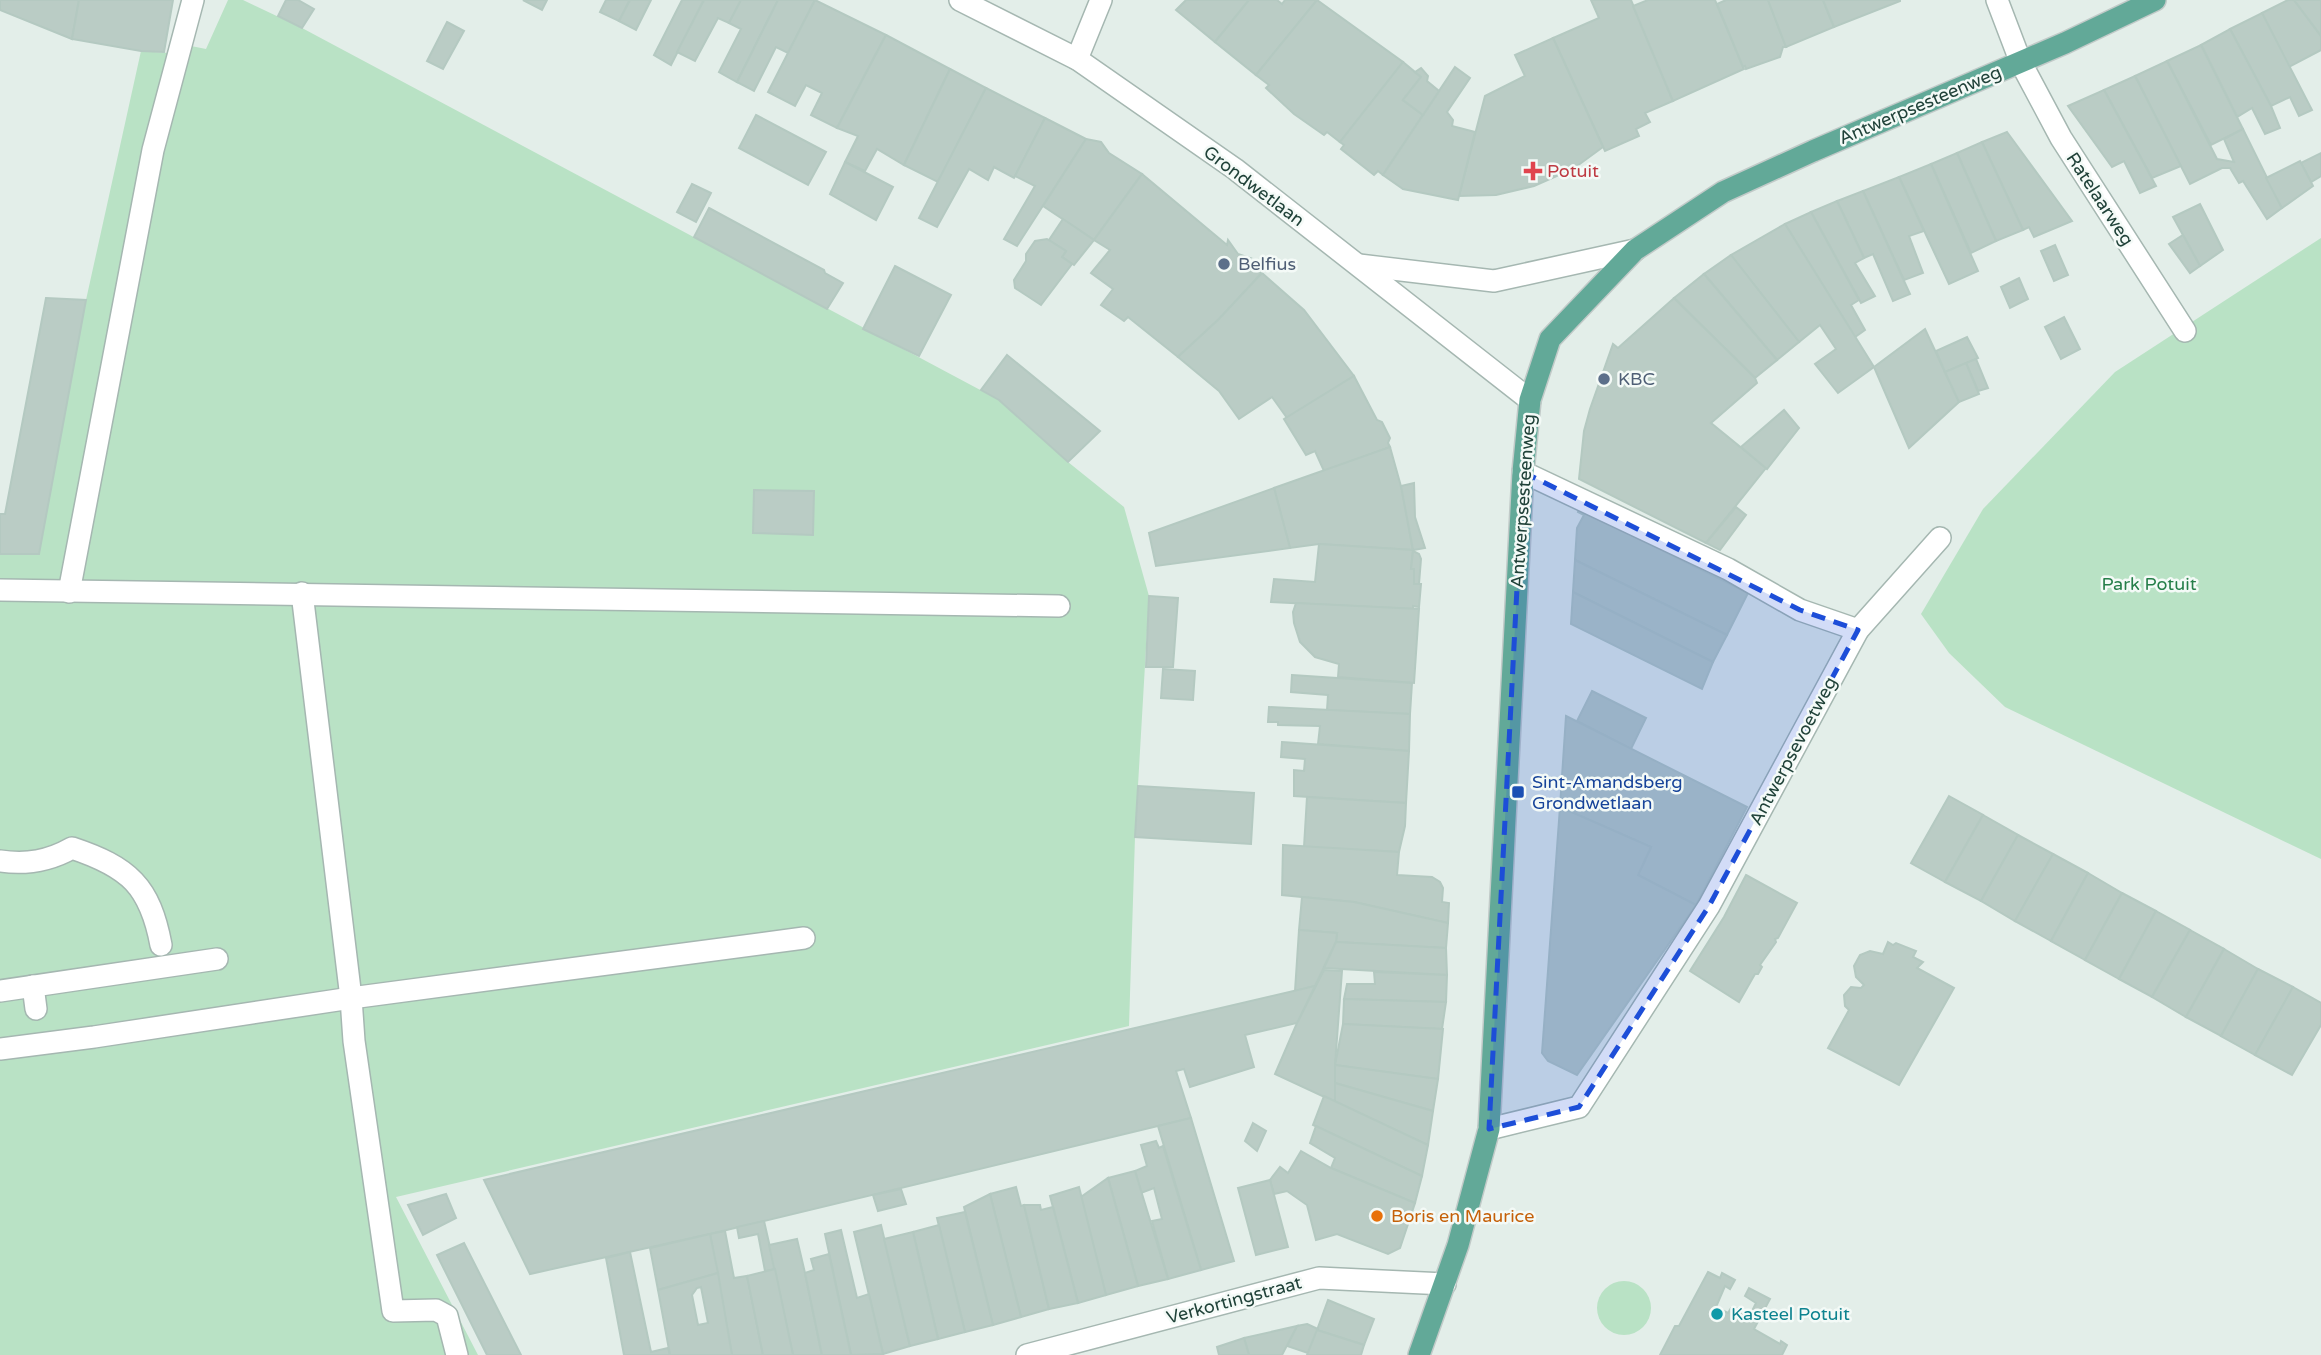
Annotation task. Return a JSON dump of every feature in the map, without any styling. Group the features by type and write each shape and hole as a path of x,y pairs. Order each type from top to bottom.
{"main road":[{"name":"Antwerpsesteenweg","path":"1419,1355 1458,1245 1489,1129 1524,472 1530,400 1550,339 1634,250 1723,192 2021,63 2155,0"}],"street":[{"path":"69,592 153,150 193,0"},
{"name":"Grondwetlaan","path":"960,0 1077,59 1235,169 1530,400"},
{"path":"1077,59 1101,0"},
{"name":"Ratelaarweg","path":"1997,0 2021,63 2061,138 2185,331"},
{"path":"1357,265 1494,281 1634,250"},
{"path":"1524,472 1728,569 1800,610 1858,630"},
{"name":"Antwerpsevoetweg","path":"1489,1129 1579,1107 1709,906 1858,630 1940,538"},
{"path":"0,590 1059,606"},
{"path":"302,593 354,1041 393,1311 436,1310 447,1316 457,1355"},
{"path":"0,861 37,862 72,848 97,856 118,867 138,885 152,906 163,958"},
{"path":"0,1049 38,1027 351,998 804,938"},
{"path":"0,991 163,958 217,959"},
{"path":"33,986 38,1027"},
{"name":"Verkortingstraat","path":"1027,1355 1319,1278 1445,1284"}],"highlighted area":[{"path":"1523,472 1800,610 1858,630 1709,906 1579,1107 1489,1129"}],"green space":[{"path":"228,0 243,0 302,28 999,400 1068,462 1124,507 1149,596 1135,837 1129,1026 396,1197 478,1355 0,1355 0,554 39,554 86,300 141,51 168,53 181,44 206,49"},
{"name":"Park Potuit","path":"2321,238 2321,859 2005,707 1949,653 1921,614 1983,509 2115,372"},
{"path":"1629,1281 1639,1285 1647,1293 1651,1308 1647,1323 1639,1331 1619,1335 1609,1331 1601,1323 1597,1303 1601,1293 1609,1285"}],"building":[{"path":"0,0 79,0 72,39 0,10"},
{"path":"79,0 173,0 164,52 141,51 72,39"},
{"path":"286,0 298,0 314,9 302,28 278,16"},
{"path":"523,0 547,0 542,10"},
{"path":"606,0 630,0 619,21 600,12"},
{"path":"630,0 651,0 636,30 619,21"},
{"path":"682,0 704,0 671,65 654,55"},
{"path":"704,0 741,0 729,23 718,18 695,61 677,52"},
{"path":"741,0 778,0 737,82 719,72 741,29 729,23"},
{"path":"778,0 815,0 788,53 776,47 754,91 737,82"},
{"path":"815,0 886,35 837,128 811,115 822,93 806,85 795,106 768,92"},
{"path":"1186,0 1249,0 1215,42 1176,10"},
{"path":"1249,0 1277,0 1282,4 1285,0 1317,0 1256,75 1215,42"},
{"path":"1317,0 1403,62 1340,142 1327,132 1324,135 1294,114 1266,88 1269,85 1256,75"},
{"path":"1591,0 1631,0 1673,101 1645,113 1650,122 1636,129 1639,136 1605,151 1553,38 1599,18"},
{"path":"1648,0 1715,0 1744,69 1673,101 1633,6"},
{"path":"1726,0 1768,0 1786,47 1783,47 1780,57 1746,69 1743,67 1717,4"},
{"path":"1768,0 1823,0 1834,27 1786,47"},
{"path":"1823,0 1900,0 1900,1 1834,27"},
{"path":"2288,0 2294,0 2321,36 2321,50 2289,67 2262,13"},
{"path":"2294,0 2321,0 2321,36"},
{"path":"2262,13 2312,110 2299,116 2290,97 2271,106 2230,29"},
{"path":"447,22 464,31 443,69 427,61"},
{"path":"2230,29 2280,128 2265,134 2252,108 2237,117 2201,45"},
{"path":"886,35 950,69 904,165 877,149 865,171 845,162 858,136 837,128"},
{"path":"1553,38 1603,147 1573,169 1534,186 1496,195 1459,196 1485,96 1525,76 1515,55"},
{"path":"2201,45 2243,129 2211,145 2167,61"},
{"path":"2167,61 2217,159 2234,162 2224,139 2243,129 2282,208 2267,219 2243,181 2239,183 2230,168 2222,168 2190,184 2135,76"},
{"path":"1403,62 1421,77 1403,100 1423,115 1383,175 1378,171 1374,175 1341,149 1344,145 1340,142"},
{"path":"1455,67 1470,78 1447,112 1453,120 1452,126 1475,132 1458,200 1403,189 1383,175"},
{"path":"1421,68 1428,76 1427,81 1439,91 1423,115 1403,100 1421,77 1415,72"},
{"path":"950,69 986,88 938,182 904,165"},
{"path":"2135,76 2181,166 2152,178 2104,90"},
{"path":"986,88 1045,118 1014,178 994,167 988,180 969,169 937,227 919,218"},
{"path":"2104,90 2156,186 2140,193 2124,161 2112,167 2068,106"},
{"path":"756,115 826,152 808,185 739,148"},
{"path":"1045,118 1086,139 1017,246 1004,239 1035,186 1015,176"},
{"path":"2007,132 2072,221 2034,237 2029,227 2023,230 1982,142"},
{"path":"1086,139 1101,142 1109,153 1142,174 1094,240 1043,206"},
{"path":"1982,142 2023,230 1996,241 1957,153"},
{"path":"1957,153 1996,241 1971,253 1931,164"},
{"path":"2321,153 2321,176 2311,182 2301,163"},
{"path":"2300,161 2313,186 2282,208 2266,178"},
{"path":"845,162 893,187 876,220 830,194"},
{"path":"1931,164 1978,271 1949,284 1899,177"},
{"path":"1142,174 1227,245 1228,240 1238,254 1250,258 1246,260 1262,273 1219,319 1178,357 1128,317 1124,321 1101,305 1113,289 1091,273 1110,250 1094,240"},
{"path":"1899,177 1924,231 1909,236 1923,273 1904,280 1863,191"},
{"path":"692,184 711,193 696,222 677,212"},
{"path":"1863,191 1910,294 1893,301 1873,254 1864,258 1837,201"},
{"path":"1837,201 1864,258 1855,263 1875,296 1861,303 1811,212"},
{"path":"2200,204 2223,250 2200,266 2173,217"},
{"path":"709,208 843,283 827,309 694,237"},
{"path":"1811,212 1859,300 1851,305 1865,330 1855,337 1785,224"},
{"path":"1063,219 1094,240 1074,265 1062,257 1066,251 1049,240"},
{"path":"1785,224 1874,367 1838,393 1815,364 1836,349 1820,325 1799,342 1731,255"},
{"path":"2183,235 2200,266 2190,273 2169,244"},
{"path":"1047,239 1066,251 1062,257 1072,264 1041,305 1015,288 1014,280 1035,241"},
{"path":"2055,245 2068,275 2054,281 2041,251"},
{"path":"1731,255 1799,342 1777,360 1704,274"},
{"path":"895,266 951,295 919,356 863,329"},
{"path":"1262,273 1304,310 1354,376 1287,418 1272,397 1239,419 1219,391 1178,357 1219,319"},
{"path":"1704,274 1777,360 1755,378 1674,298"},
{"path":"2019,278 2028,299 2010,308 2001,287"},
{"path":"46,298 86,300 39,554 0,554 0,514 5,514"},
{"path":"1674,298 1757,383 1711,423 1766,468 1706,543 1579,479 1584,431 1613,344 1618,348"},
{"path":"2064,317 2080,349 2061,359 2045,327"},
{"path":"1925,329 1959,402 1909,448 1874,367"},
{"path":"1967,337 1978,358 1945,372 1936,351"},
{"path":"1007,355 1100,431 1068,462 999,400 981,390"},
{"path":"1976,359 1988,388 1978,391 1966,363"},
{"path":"1966,363 1979,394 1959,402 1945,372"},
{"path":"1354,376 1377,420 1382,422 1390,438 1390,447 1324,471 1315,451 1306,455 1284,419"},
{"path":"1784,410 1799,428 1767,469 1741,447"},
{"path":"1390,447 1402,490 1413,550 1319,544 1290,548 1274,488"},
{"path":"1414,483 1415,517 1425,548 1413,550 1401,486"},
{"path":"1274,488 1290,548 1156,566 1149,533"},
{"path":"754,490 814,491 813,535 753,533"},
{"path":"1736,507 1746,515 1720,550 1706,543"},
{"path":"1579,509 1748,593 1727,635 1575,560 1577,528 1584,515 1578,512"},
{"path":"1319,544 1413,550 1411,569 1414,569 1414,584 1421,584 1419,607 1413,606 1413,609 1271,602 1274,579 1315,582"},
{"path":"1413,551 1419,554 1421,559 1419,584 1414,584 1414,569 1411,569"},
{"path":"1575,560 1727,635 1713,662 1573,592"},
{"path":"1573,592 1713,662 1702,689 1571,624"},
{"path":"1149,596 1178,598 1173,667 1146,667"},
{"path":"1296,603 1419,609 1414,683 1338,677 1339,664 1315,657 1300,642 1294,623"},
{"path":"1163,669 1195,671 1193,700 1161,698"},
{"path":"1292,675 1412,683 1410,714 1327,710 1328,695 1291,692"},
{"path":"1592,691 1646,718 1631,749 1577,721"},
{"path":"1269,707 1410,714 1409,751 1318,744 1320,726 1278,725 1278,722 1268,722"},
{"path":"1566,716 1747,807 1696,905 1638,875 1651,847 1560,807"},
{"path":"1282,742 1409,751 1406,803 1294,796 1294,770 1304,771 1305,759 1281,757"},
{"path":"1138,786 1254,793 1251,844 1135,837"},
{"path":"1949,796 1983,815 1945,882 1911,863"},
{"path":"1307,797 1406,803 1405,826 1399,852 1304,847"},
{"path":"1560,807 1651,847 1638,875 1696,905 1577,1075 1548,1061 1542,1053"},
{"path":"1983,815 2018,835 1981,901 1945,882"},
{"path":"2018,835 2053,854 2015,921 1981,901"},
{"path":"1283,845 1399,852 1397,875 1432,877 1440,882 1443,888 1442,902 1449,903 1448,923 1354,902 1282,895"},
{"path":"2053,854 2088,873 2051,941 2015,921"},
{"path":"2088,873 2122,893 2085,960 2051,941"},
{"path":"1746,875 1797,903 1760,965 1762,967 1758,974 1755,974 1739,1002 1690,971 1724,917"},
{"path":"2122,893 2156,911 2119,979 2085,960"},
{"path":"1302,897 1354,902 1448,923 1446,948 1336,942 1337,933 1299,930"},
{"path":"2156,911 2190,930 2152,997 2119,979"},
{"path":"1299,930 1337,933 1336,942 1315,986 1295,991"},
{"path":"2190,930 2224,949 2186,1017 2152,997"},
{"path":"1336,942 1446,948 1447,975 1324,968"},
{"path":"1888,942 1916,951 1913,957 1923,962 1917,968 1954,988 1899,1085 1828,1048 1849,1010 1845,1006 1844,995 1851,987 1861,988 1864,985 1856,977 1854,966 1860,955 1870,951 1883,954"},
{"path":"2224,949 2258,969 2221,1036 2186,1017"},
{"path":"2258,969 2293,987 2255,1055 2221,1036"},
{"path":"1324,970 1342,971 1335,1102 1275,1074"},
{"path":"1374,972 1447,975 1446,1002 1344,999 1347,984 1375,984"},
{"path":"1315,986 1297,1023 1245,1035 1254,1067 1190,1087 1184,1069 1176,1071 1191,1118 710,1234 530,1274 484,1180"},
{"path":"2293,987 2321,1003 2321,1025 2292,1075 2255,1055"},
{"path":"1344,999 1446,1002 1442,1029 1343,1024"},
{"path":"1343,1024 1443,1029 1438,1079 1335,1065"},
{"path":"1335,1065 1438,1079 1433,1111 1335,1083"},
{"path":"1335,1083 1433,1111 1428,1145 1335,1102"},
{"path":"1324,1096 1428,1145 1422,1176 1313,1125"},
{"path":"1191,1118 1234,1261 1201,1270 1158,1126"},
{"path":"1253,1123 1266,1131 1257,1151 1245,1141"},
{"path":"1316,1126 1422,1176 1415,1203 1331,1168 1335,1158 1310,1143"},
{"path":"1156,1141 1159,1148 1163,1146 1201,1270 1168,1279 1152,1221 1162,1219 1154,1188 1141,1193 1135,1171 1147,1166 1141,1145"},
{"path":"1301,1151 1331,1168 1415,1203 1400,1248 1388,1254 1337,1234 1316,1240 1307,1205 1287,1191 1274,1194 1270,1180 1280,1167 1288,1173"},
{"path":"1135,1171 1168,1279 1138,1286 1108,1178"},
{"path":"1108,1178 1138,1286 1106,1295 1081,1197"},
{"path":"1270,1180 1288,1247 1256,1255 1238,1188"},
{"path":"1016,1187 1021,1206 1024,1205 1049,1309 1021,1317 990,1194"},
{"path":"1079,1187 1106,1295 1078,1303 1050,1196"},
{"path":"901,1189 906,1204 878,1211 873,1195"},
{"path":"446,1194 456,1218 423,1235 408,1205"},
{"path":"990,1194 1021,1317 993,1325 964,1207"},
{"path":"1024,1205 1040,1205 1041,1210 1053,1207 1078,1303 1049,1309"},
{"path":"965,1212 993,1325 965,1332 937,1218"},
{"path":"764,1221 775,1269 765,1271 758,1234 739,1238 737,1227"},
{"path":"881,1225 910,1346 883,1354 854,1232"},
{"path":"939,1225 965,1332 938,1339 913,1232"},
{"path":"841,1230 857,1298 869,1294 883,1354 851,1355 825,1234"},
{"path":"725,1231 734,1278 747,1276 763,1355 732,1355 710,1234"},
{"path":"913,1232 938,1339 910,1346 884,1239"},
{"path":"710,1234 718,1273 658,1290 650,1248"},
{"path":"797,1239 822,1355 793,1355 769,1245"},
{"path":"464,1243 521,1355 487,1355 437,1255"},
{"path":"630,1252 651,1352 668,1348 670,1355 624,1355 606,1258"},
{"path":"829,1254 851,1355 822,1355 805,1273 814,1270 811,1259"},
{"path":"775,1269 793,1355 763,1355 747,1276"},
{"name":"Kasteel Potuit","path":"1708,1272 1720,1278 1722,1273 1735,1280 1730,1289 1725,1286 1716,1307 1728,1313 1731,1308 1736,1308 1752,1316 1756,1303 1745,1296 1749,1288 1770,1299 1754,1329 1780,1344 1781,1341 1787,1345 1782,1355 1660,1355"},
{"path":"718,1273 732,1355 670,1355 658,1290","holes":["701,1287 708,1323 698,1325 692,1295 697,1288"]},
{"path":"1328,1300 1374,1319 1364,1345 1317,1330"},
{"path":"1307,1324 1318,1329 1308,1353 1287,1346 1297,1326"},
{"path":"1297,1326 1282,1355 1249,1355 1244,1338"},
{"path":"1317,1330 1364,1345 1361,1355 1307,1355"},
{"path":"1244,1338 1249,1355 1219,1355 1217,1347"}],"place":[{"name":"Potuit","path":"1533,171"},
{"name":"Belfius","path":"1224,264"},
{"name":"KBC","path":"1604,379"},
{"name":"Sint-Amandsberg Grondwetlaan","path":"1518,792"},
{"name":"Boris en Maurice","path":"1377,1216"},
{"name":"Kasteel Potuit","path":"1717,1314"}]}
